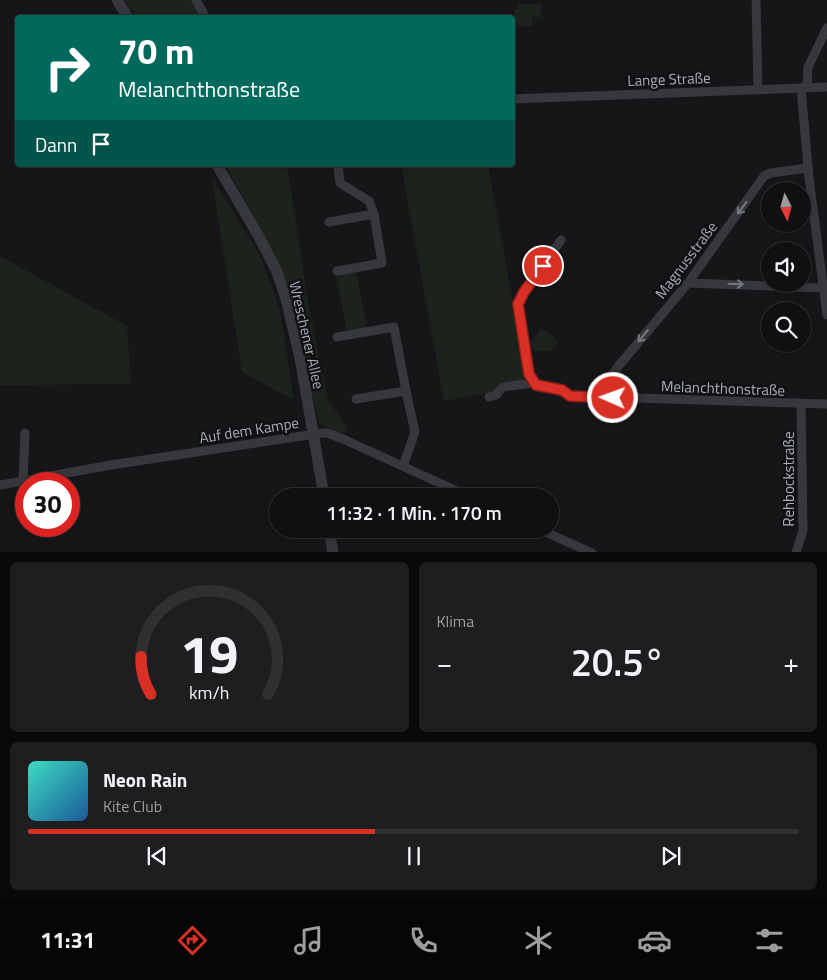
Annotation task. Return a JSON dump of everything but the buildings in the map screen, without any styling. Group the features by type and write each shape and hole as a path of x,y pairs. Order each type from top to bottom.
{"street":[{"path":"117,0 126,15"},
{"path":"196,0 204,15"},
{"path":"756,0 758,89"},
{"path":"827,28 808,66 804,88 808,168 827,315"},
{"name":"Lange Straße","path":"515,99 827,87"},
{"name":"Wreschener Allee","path":"218,167 258,235 277,272 292,323 323,488"},
{"path":"337,271 382,263 374,214 369,202 340,183 338,167"},
{"name":"Magnusstraße","path":"610,398 611,377 616,368 688,283 764,176 771,172 808,168"},
{"path":"329,222 374,214"},
{"path":"532,382 529,374 518,304 524,292 561,240"},
{"path":"688,283 824,288"},
{"path":"337,337 394,327 415,432 403,466"},
{"name":"Melanchthonstraße","path":"489,397 496,395 503,387 532,382 539,387 562,390 570,396 827,404"},
{"path":"356,399 406,391"},
{"name":"Rehbockstraße","path":"796,552 803,530 801,404"},
{"path":"23,472 25,432"},
{"name":"Auf dem Kampe","path":"72,472 327,433 451,488"},
{"name":"Auf dem Kampe","path":"0,485 15,482"},
{"path":"331,538 333,552"},
{"path":"559,538 592,552"}],"shaded area":[{"path":"124,0 194,0 202,15 135,15"},
{"path":"519,4 541,4 541,17 532,17 532,26 515,27 514,11"},
{"path":"226,167 287,167 309,306 328,400 348,428 346,432 336,433 319,423 303,354 279,267"},
{"path":"401,167 488,167 516,319 524,381 494,392 444,401"},
{"path":"212,178 260,255 280,310 294,400 242,372"},
{"path":"0,256 127,326 131,384 0,385"},
{"path":"356,271 367,328 347,332 336,275"},
{"path":"542,328 559,342 551,351 533,351 531,342"}],"route":[{"path":"543,266 524,292 518,304 529,374 532,382 539,387 562,390 570,396 613,398"}]}
